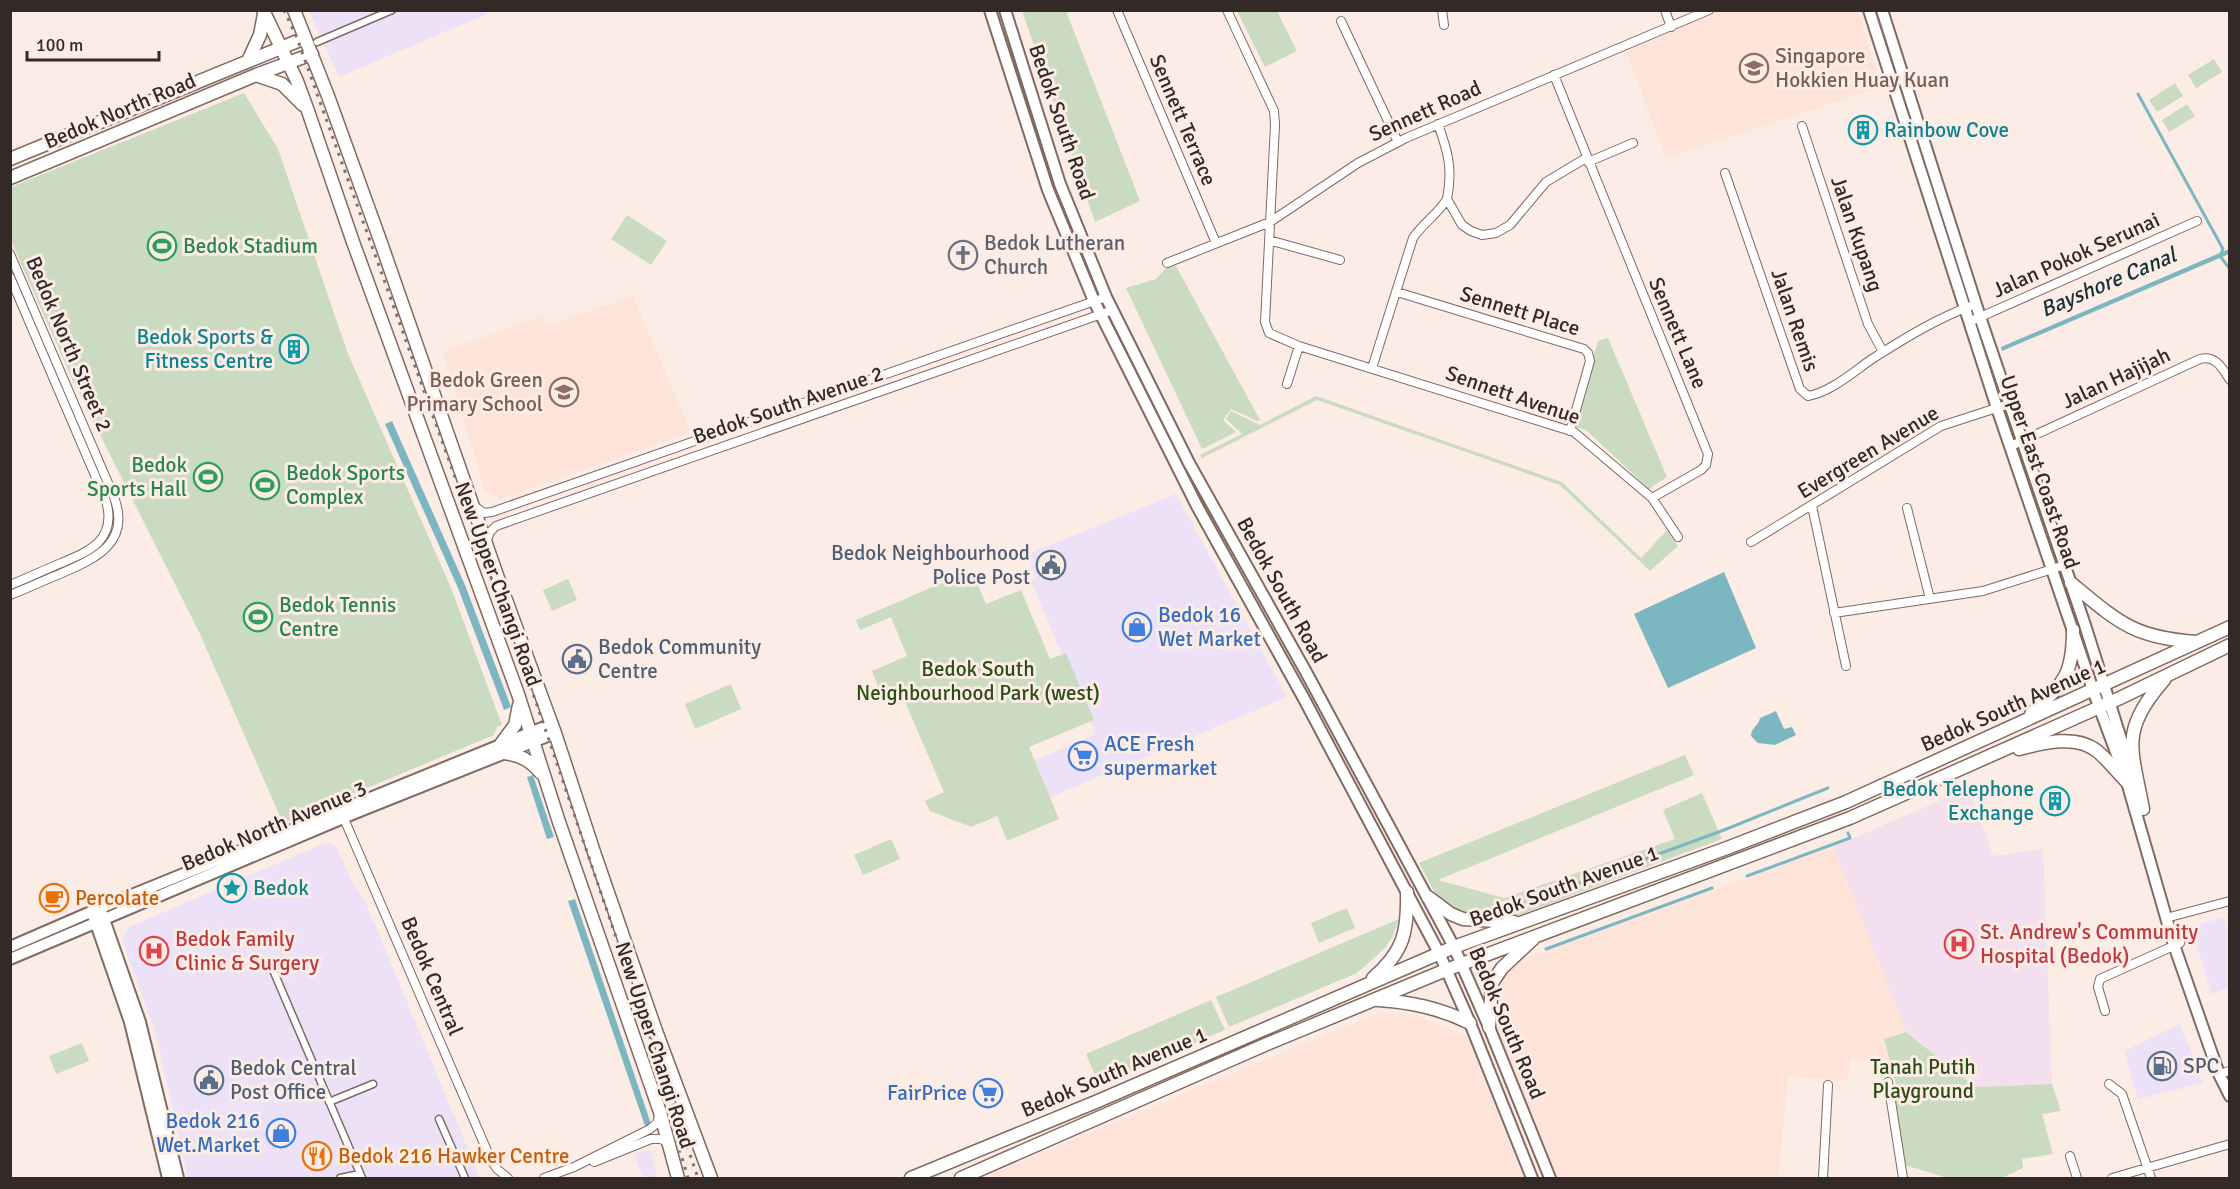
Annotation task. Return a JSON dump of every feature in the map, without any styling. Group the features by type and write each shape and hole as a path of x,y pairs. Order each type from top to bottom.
{"main road":[{"name":"New Upper Changi Road","path":"294,10 311,45 553,729 598,866 684,1110 711,1179"},
{"name":"Bedok South Road","path":"990,10 1048,190 1100,314 1162,437 1407,892 1446,969 1532,1179"},
{"name":"Bedok South Road","path":"1005,10 1060,184 1106,297 1173,431 1454,946 1550,1179"},
{"name":"Upper East Coast Road","path":"1869,10 1964,309 2073,630 2098,688 2143,809 2149,847"},
{"name":"Upper East Coast Road","path":"1882,10 1980,317 2071,583 2098,688"},
{"name":"New Upper Changi Road","path":"263,11 308,111 353,242 520,701 660,1112 678,1179"},
{"path":"248,61 260,35 263,11"},
{"name":"Bedok North Road","path":"10,159 280,48 311,45"},
{"name":"Bedok North Road","path":"10,178 288,63 311,45"},
{"path":"256,75 282,84 308,111"},
{"path":"1162,437 1173,431"},
{"path":"2071,583 2132,629 2167,640 2198,642"},
{"name":"Bedok South Avenue 1","path":"911,1179 1364,987 1454,946 1727,848 1835,806 2229,627"},
{"path":"2024,721 2067,674 2073,657 2073,630"},
{"name":"Bedok South Avenue 1","path":"961,1179 1267,1044 1446,969 1850,818 2168,675 2229,645"},
{"path":"2143,809 2133,767 2134,726 2146,700 2168,675"},
{"path":"520,701 515,725 503,748 526,759 544,776"},
{"name":"Upper East Coast Road","path":"2104,704 2177,944 2219,1074 2229,1096"},
{"name":"Bedok North Avenue 3","path":"10,947 98,915 553,729"},
{"path":"1971,763 2034,745 2068,741 2083,744 2097,751 2127,782"},
{"path":"1364,987 1390,964 1398,951 1405,934 1407,892"},
{"path":"1428,897 1451,914 1463,919 1522,922"},
{"path":"98,915 130,1022 168,1179"},
{"path":"98,915 140,1022 178,1179"},
{"name":"Bedok North Avenue 3","path":"10,959 98,915"},
{"path":"1489,1027 1492,983 1502,968 1539,934"},
{"name":"Upper East Coast Road","path":"2177,944 2228,1074"},
{"path":"1374,1000 1414,1003 1441,1010 1470,1023"}],"street":[{"path":"311,45 392,10"},
{"name":"Sennett Terrace","path":"1118,10 1216,243"},
{"name":"Sennett Avenue","path":"1227,10 1274,111 1266,328 1273,336 1299,346 1570,430 1584,439 1652,498 1678,537"},
{"path":"1442,10 1444,26"},
{"path":"1665,10 1671,27"},
{"name":"Sennett Road","path":"1167,263 1270,222 1358,163 1398,142 1708,10"},
{"path":"1341,21 1398,142"},
{"name":"Sennett Lane","path":"1554,75 1708,454 1706,465 1701,470 1652,498"},
{"path":"1372,368 1413,238 1441,209 1447,199 1451,181 1450,165 1447,148 1438,124"},
{"name":"Jalan Kupang","path":"1802,126 1869,324 1883,352"},
{"path":"1447,199 1462,225 1482,235 1496,233 1510,225 1546,182 1587,160 1633,143"},
{"name":"Jalan Remis","path":"1725,173 1802,392 1808,396 1821,392 1883,352 1945,317 1976,304"},
{"name":"Jalan Pokok Serunai","path":"1969,322 2197,221"},
{"path":"1269,240 1340,260"},
{"name":"Bedok North Street 2","path":"10,254 114,497 118,517 113,540 97,558 10,595"},
{"name":"Bedok North Street 2","path":"10,277 106,501 109,515 105,533 92,549 10,585"},
{"name":"Sennett Place","path":"1397,292 1588,353 1590,361 1570,430"},
{"name":"Bedok South Avenue 2","path":"472,505 484,513 492,512 1106,297"},
{"name":"Bedok South Avenue 2","path":"486,544 490,532 496,526 1113,310"},
{"path":"1287,384 1299,346"},
{"name":"Jalan Hajijah","path":"2010,446 2200,359 2212,359 2217,362 2229,380"},
{"name":"Evergreen Avenue","path":"1751,542 1941,426 2009,404"},
{"path":"1812,506 1846,666"},
{"path":"1907,508 1930,599"},
{"path":"1834,613 1983,591 2065,565"},
{"name":"Bedok Central","path":"342,814 490,1156 497,1169 507,1179"},
{"path":"2169,917 2229,901"},
{"path":"2105,1011 2098,987 2100,979 2177,944"},
{"path":"273,970 361,1177 340,1179"},
{"path":"1888,1082 1903,1179"},
{"path":"329,1101 373,1084"},
{"path":"2109,1084 2122,1094 2151,1179"},
{"path":"1823,1179 1828,1085"},
{"path":"544,1179 574,1167 650,1129 657,1121 660,1112"},
{"path":"439,1119 465,1179"},
{"path":"553,1179 649,1140 659,1139 668,1143"},
{"path":"2112,1179 2229,1144"},
{"name":"Bedok Central","path":"490,1156 513,1179"},
{"path":"2070,1156 2077,1179"}],"shaded area":[{"path":"309,11 494,11 339,77"},
{"name":"Singapore Hokkien Huay Kuan","path":"1718,11 1858,11 1881,87 1666,158 1625,49"},
{"name":"Bedok Green Primary School","path":"633,296 691,432 501,499 485,491 443,352 542,316 546,326"},
{"path":"1176,494 1287,697 1046,799 1031,762 1096,734 1031,581 1036,578 1026,555"},
{"name":"St. Andrew's Community Hospital (Bedok)","path":"1969,788 1993,856 2043,849 2052,1084 1975,1087 1906,1031 1833,847"},
{"path":"325,843 330,843 337,848 350,878 365,901 480,1178 188,1178 155,1031 122,940 129,927"},
{"path":"1833,847 1906,1031 1884,1039 1890,1063 1850,1059 1848,1081 1788,1076 1778,1178 1558,1178 1496,1025 1498,983 1506,972 1519,961"},
{"path":"2224,917 2229,933 2229,988 2212,994 2191,927"},
{"path":"1380,1012 1418,1016 1467,1036 1523,1178 982,1178"},
{"path":"2180,1024 2203,1083 2138,1099 2124,1051"},
{"path":"651,1151 657,1178 643,1178 634,1154"}],"green space":[{"path":"1022,11 1066,11 1140,201 1095,222"},
{"path":"1237,11 1277,11 1297,51 1265,67"},
{"path":"2214,59 2222,72 2196,88 2188,75"},
{"path":"2175,83 2183,96 2157,112 2149,100"},
{"name":"Bedok Sports Complex","path":"244,93 278,149 348,354 451,588 502,725 497,727 494,735 283,823 199,632 73,381 11,241 11,187"},
{"path":"2187,104 2195,116 2169,132 2162,120"},
{"path":"627,215 667,241 651,265 611,239"},
{"path":"1176,266 1260,420 1257,421 1231,409 1223,420 1236,432 1202,449 1126,288 1156,279 1166,268"},
{"path":"1608,338 1667,477 1649,489 1586,430 1573,426 1598,341"},
{"path":"1316,396 1562,482 1641,558 1667,530 1678,546 1650,571 1560,485 1317,400 1202,458 1200,455 1242,434 1226,419 1231,411 1260,425"},
{"name":"Bedok South Neighbourhood Park (west)","path":"972,570 986,604 1021,590 1050,659 1066,653 1094,720 1029,747 1059,819 1007,841 997,816 971,827 930,811 925,801 944,792 902,695 884,702 872,671 907,656 891,617 860,630 856,620"},
{"path":"568,579 577,600 552,611 543,590"},
{"path":"731,684 741,709 695,729 685,704"},
{"path":"1685,755 1694,775 1438,880 1504,898 1675,839 1663,810 1702,793 1722,839 1519,915 1466,912 1455,908 1435,893 1419,863"},
{"path":"891,839 900,859 863,875 854,855"},
{"path":"1347,908 1355,928 1319,943 1311,923"},
{"path":"1399,919 1393,936 1384,949 1357,973 1229,1027 1216,997"},
{"path":"1211,1000 1225,1030 1099,1084 1086,1054"},
{"name":"Tanah Putih Playground","path":"1906,1032 1975,1087 2052,1084 2061,1111 2042,1114 2053,1154 2022,1159 2023,1168 2002,1178 1947,1178 1905,1165 1893,1089 1897,1088 1884,1039"},
{"path":"82,1043 89,1061 56,1074 49,1056"}],"water":[{"path":"2229,249 2229,254 2002,351 2001,347"},
{"path":"392,421 465,585 511,707 504,710 458,588 385,424"},
{"path":"1724,572 1756,648 1668,688 1634,614"},
{"path":"1776,711 1784,729 1792,727 1796,735 1775,745 1758,743 1751,736 1752,731 1760,718"},
{"path":"533,775 554,837 547,839 527,777"},
{"path":"575,899 651,1124 645,1126 568,901"}],"waterway":[{"path":"2138,94 2223,249 2220,256 2230,269"},
{"path":"1536,899 1724,830 1828,788"},
{"path":"1747,876 1850,838 1848,833"},
{"path":"1546,949 1712,888"}],"railway":[{"path":"284,10 297,38 537,705 698,1178"},
{"path":"677,1141 688,1178"}],"place":[{"name":"Singapore Hokkien Huay Kuan","path":"1754,68"},
{"name":"Rainbow Cove","path":"1863,130"},
{"name":"Bedok Stadium","path":"162,246"},
{"name":"Bedok Lutheran Church","path":"963,255"},
{"name":"Bedok Sports & Fitness Centre","path":"294,349"},
{"name":"Bedok Green Primary School","path":"564,392"},
{"name":"Bedok Sports Hall","path":"208,477"},
{"name":"Bedok Sports Complex","path":"265,485"},
{"name":"Bedok Neighbourhood Police Post","path":"1051,565"},
{"name":"Bedok Tennis Centre","path":"258,617"},
{"name":"Bedok 16 Wet Market","path":"1137,627"},
{"name":"Bedok Community Centre","path":"577,659"},
{"name":"ACE Fresh supermarket","path":"1083,756"},
{"name":"Bedok Telephone Exchange","path":"2055,801"},
{"name":"Bedok","path":"232,888"},
{"name":"Percolate","path":"54,898"},
{"name":"St. Andrew's Community Hospital (Bedok)","path":"1959,944"},
{"name":"Bedok Family Clinic & Surgery","path":"154,951"},
{"name":"SPC","path":"2162,1066"},
{"name":"Bedok Central Post Office","path":"209,1080"},
{"name":"FairPrice","path":"988,1093"},
{"name":"Bedok 216 Wet.Market","path":"281,1133"},
{"name":"Bedok 216 Hawker Centre","path":"317,1156"}],"water label":[{"name":"Bayshore Canal","path":"2108,282"}]}
